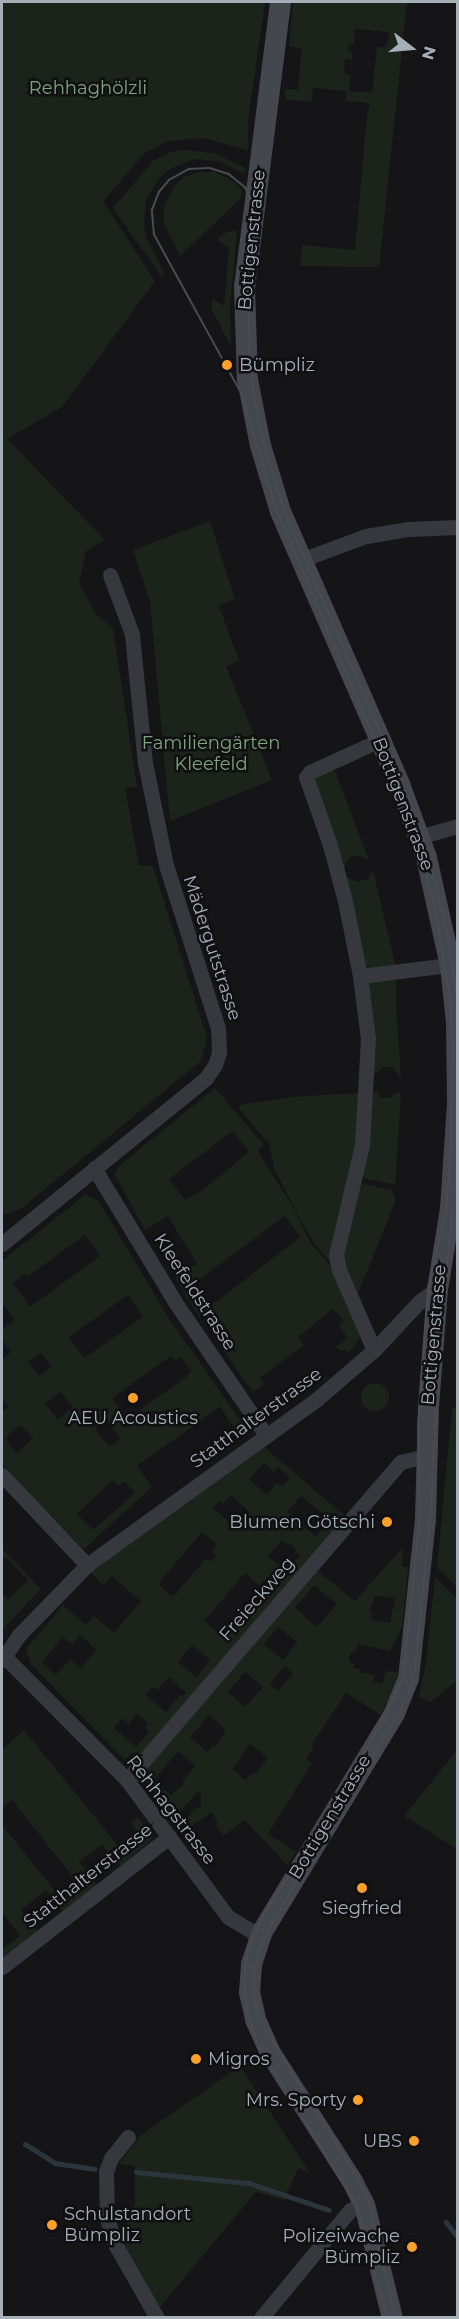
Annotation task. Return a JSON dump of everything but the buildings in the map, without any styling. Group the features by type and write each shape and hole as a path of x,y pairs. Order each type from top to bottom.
{"street":[{"name":"Bottigenstrasse","path":"280,2 246,264 243,329 247,379 260,445 272,487 419,837 436,896 450,965 457,1047 451,1244 437,1289 425,1456 425,1519 411,1658 405,1688 394,1713 260,1936 251,1964 249,1985 250,2003 257,2026 269,2051 351,2179 364,2204 392,2318"},
{"path":"301,560 366,536 408,529 458,527"},
{"name":"Mädergutstrasse","path":"3,1240 206,1078 217,1060 220,1041 166,865 145,763 132,634 110,575"},
{"path":"374,1350 339,1270 336,1254 358,1169 366,1116 368,1051 360,976 336,864 306,777 310,772 380,740"},
{"path":"419,837 458,826"},
{"path":"360,976 450,965"},
{"name":"Kleefeldstrasse","path":"94,1168 177,1305 266,1435"},
{"name":"Statthalterstrasse","path":"2,1657 19,1635 87,1565 337,1383 374,1350 420,1301 437,1289"},
{"name":"Freieckweg","path":"127,1780 401,1462 425,1456"},
{"path":"2,1475 87,1565"},
{"name":"Rehhagstrasse","path":"2,1657 127,1780 228,1917 260,1936"},
{"name":"Statthalterstrasse","path":"2,1967 169,1837"},
{"path":"128,2137 111,2158 106,2172 106,2218 115,2244 158,2318"},
{"path":"261,2318 350,2210 364,2204"}],"green space":[{"name":"Rehhaghölzli","path":"2,2 265,2 248,120 248,150 203,138 168,141 145,153 103,201 155,281 62,407 7,439 105,540 86,551 79,583 96,614 113,628 137,787 125,788 139,865 153,866 207,1038 201,1061 22,1208 6,1214 2,1212"},
{"path":"293,2 407,2 379,267 300,266 302,245 355,250 370,103 346,101 346,91 313,88 312,102 286,99 284,89 298,90 302,48 289,46","holes":["355,29 390,32 386,47 377,47 372,93 349,91 351,75 344,74 345,59 352,60 353,52 348,51 349,44 354,44"]},
{"path":"185,150 214,153 245,168 244,174 221,162 195,159 172,168 160,177 146,200 144,226 147,239 164,273 161,276 113,208 153,161 171,152"},
{"path":"199,172 215,172 231,180 242,190 240,199 180,256 164,224 164,206 174,186 186,176"},
{"path":"237,230 230,308 231,347 212,309 212,299 224,306 229,248 217,239 227,232"},
{"name":"Familiengärten Kleefeld","path":"210,521 235,599 219,606 239,661 226,666 272,780 170,821 150,601 133,550"},
{"path":"333,766 369,860 359,855 349,858 344,869 313,782 316,776"},
{"path":"373,870 396,968 370,969 365,965 346,877 358,882 368,879"},
{"path":"396,977 401,1078 392,1067 384,1067 373,1075 368,988 368,982"},
{"path":"215,1088 264,1145 258,1151 294,1209 310,1242 332,1267 361,1336 349,1352 336,1347 347,1337 339,1326 344,1321 333,1309 298,1337 304,1345 260,1378 264,1384 253,1392 220,1346 232,1337 212,1308 199,1317 175,1277 197,1264 168,1216 145,1230 115,1175 119,1166","holes":["233,1131 249,1152 200,1192 185,1200 169,1179","285,1216 300,1237 219,1300 204,1308 188,1288"]},
{"path":"373,1091 378,1092 381,1098 390,1098 395,1093 401,1093 395,1185 361,1177"},
{"path":"360,1093 357,1144 332,1264 315,1245 300,1219 274,1168 269,1144 239,1109 240,1105 290,1097"},
{"path":"360,1183 392,1190 396,1200 357,1296 344,1268 342,1243"},
{"path":"85,1195 98,1200 168,1317 245,1427 240,1436 220,1407 137,1466 152,1487 85,1548 82,1548 2,1464 2,1411 9,1408 2,1399 2,1359 11,1352 2,1340 2,1330 15,1319 2,1303 2,1261","holes":["85,1235 100,1256 30,1307 13,1283 24,1274 27,1277","128,1295 143,1317 84,1358 69,1337","41,1353 52,1367 39,1376 28,1362","171,1356 175,1361 181,1357 191,1371 186,1377 127,1419 112,1398","60,1392 73,1407 58,1420 45,1404","107,1420 120,1439 109,1447 95,1428","20,1425 33,1438 17,1453 5,1439","112,1480 119,1486 124,1481 135,1493 93,1530 77,1514"]},
{"path":"375,1383 385,1387 389,1397 385,1407 375,1411 365,1407 361,1397 365,1387"},
{"path":"457,1405 457,1587 437,1568 452,1409"},
{"path":"264,1447 345,1516 135,1762 127,1762 31,1664 26,1649 63,1605 86,1625 94,1616 114,1633 141,1601 112,1576 103,1586 91,1572","holes":["264,1463 274,1472 278,1467 290,1478 282,1487 277,1483 267,1495 249,1479","231,1495 250,1512 235,1528 213,1508 219,1501 223,1504","301,1496 330,1520 316,1537 287,1512","202,1532 217,1545 212,1552 216,1556 211,1562 206,1558 173,1597 158,1584","282,1540 288,1545 290,1543 300,1556 286,1572 268,1556","245,1573 266,1591 225,1638 204,1621","80,1635 96,1650 81,1668 70,1659 56,1675 42,1662 63,1637 72,1644","192,1645 210,1660 196,1677 178,1662","169,1677 186,1693 182,1697 180,1695 166,1712 146,1695 153,1687 157,1690","137,1714 148,1723 145,1727 149,1731 136,1747 114,1728 122,1718 129,1724"]},
{"path":"403,1547 402,1566 408,1567 402,1628 390,1651 358,1644 356,1652 351,1652 349,1662 354,1664 353,1668 360,1669 360,1672 374,1675 373,1682 382,1684 386,1671 398,1672 395,1685 381,1715 346,1693 312,1744 314,1746 306,1759 312,1763 268,1834 296,1852 287,1865 245,1820 223,1836 216,1826 218,1824 212,1812 190,1827 185,1822 194,1809 201,1806 201,1794 197,1792 174,1819 141,1775 316,1570 355,1601","holes":["314,1585 337,1604 317,1627 295,1608","376,1595 395,1598 390,1623 371,1620 372,1611 369,1610","278,1627 297,1642 283,1660 264,1644","285,1666 293,1674 278,1691 270,1684","245,1672 263,1687 245,1707 228,1692","209,1715 226,1730 215,1747 213,1745 207,1752 190,1737","250,1744 268,1758 254,1775 252,1773 245,1780 232,1769","178,1751 195,1766 182,1782 184,1784 171,1795 154,1780"]},
{"path":"2,1549 41,1589 2,1630 2,1593 8,1599 28,1580 6,1557 2,1560"},
{"path":"435,1577 457,1599 458,1680 430,1702 419,1697 426,1662"},
{"path":"24,1730 124,1853 143,1838 131,1823 138,1817 153,1838 121,1866 102,1845 79,1862 97,1885 63,1912 46,1890 21,1910 38,1932 2,1962 2,1950 20,1936 2,1912 2,1825 63,1901 81,1887 12,1800 2,1808 2,1750"},
{"path":"457,1750 457,1849 404,1816"},
{"path":"240,2066 310,2173 298,2168 284,2200 256,2192 159,2308 125,2246 123,2235 135,2202 135,2166 119,2164 141,2135"}],"waterway":[{"path":"25,2144 55,2163 95,2169"},
{"path":"136,2172 249,2183 329,2210"},
{"path":"446,2222 458,2237"}],"tram line":[{"path":"387,2318 356,2204 258,2046 248,2016 244,1977 249,1947 264,1914 302,1857 385,1717 403,1677 420,1519 418,1427 427,1303 431,1274 446,1210 450,1166 453,1047 450,997 433,897 408,817 277,512 242,395 154,235 152,210 159,192 169,180 189,169 210,168 229,174 245,187 252,201 255,225 249,287 250,354 255,402 265,447 284,510 402,782 423,836 447,930 458,1003"},
{"path":"331,1826 399,1713 410,1689 415,1669 430,1519 442,1314 452,1216"},
{"path":"301,1874 261,1945 255,1970 255,2001 265,2029 357,2176 369,2202 396,2318"}],"place":[{"name":"Bümpliz","path":"227,365"},
{"name":"AEU Acoustics","path":"133,1398"},
{"name":"Blumen Götschi","path":"387,1522"},
{"name":"Siegfried","path":"362,1888"},
{"name":"Migros","path":"196,2059"},
{"name":"Mrs. Sporty","path":"358,2100"},
{"name":"UBS","path":"414,2141"},
{"name":"Schulstandort Bümpliz","path":"52,2225"},
{"name":"Polizeiwache Bümpliz","path":"412,2247"}]}
